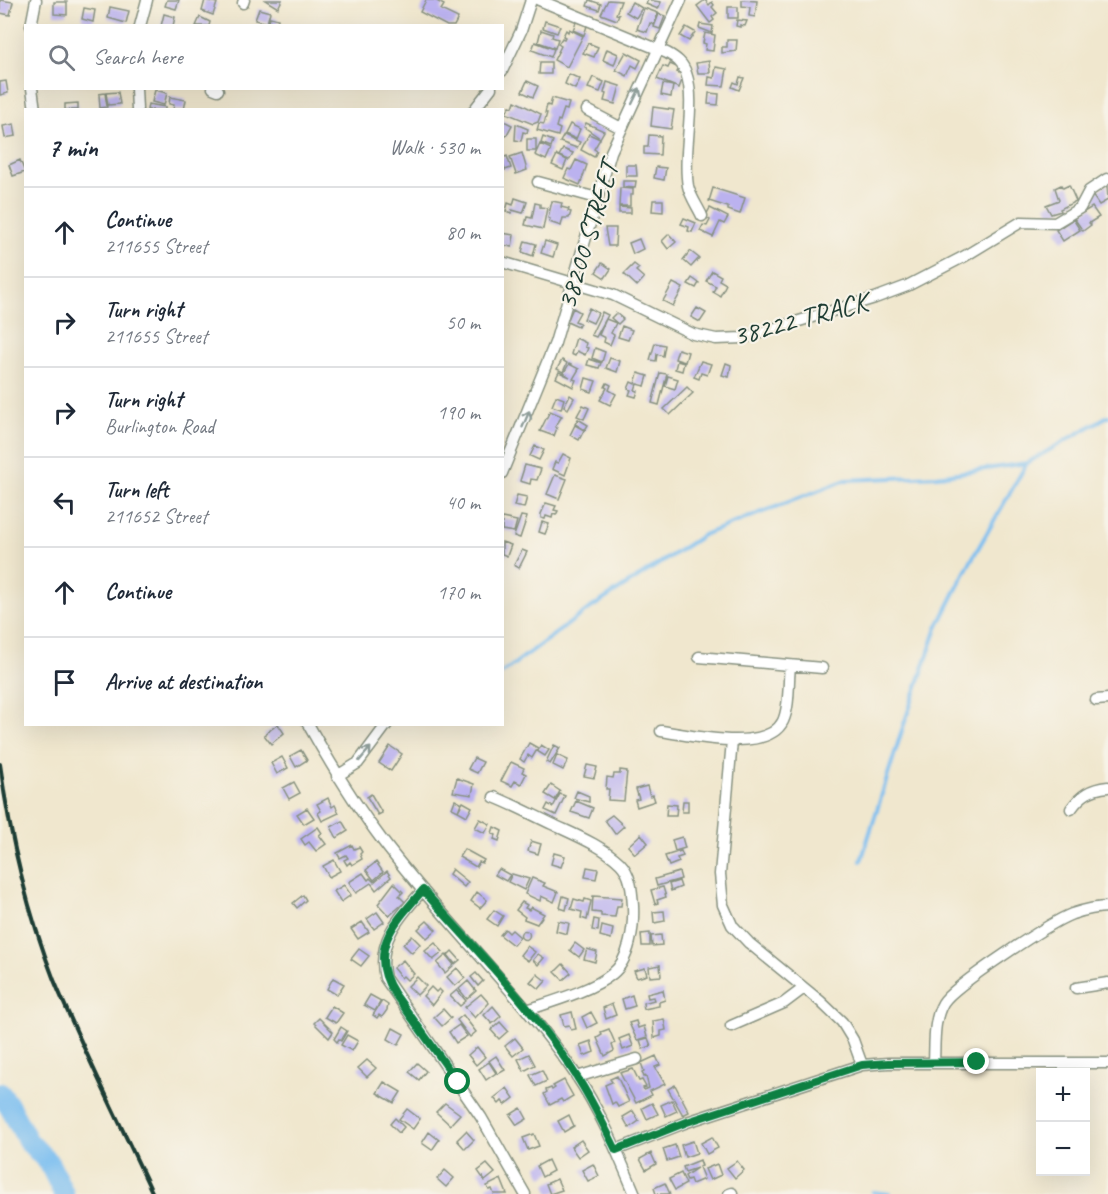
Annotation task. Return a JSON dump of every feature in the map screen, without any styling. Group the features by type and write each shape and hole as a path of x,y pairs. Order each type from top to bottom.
{"street":[{"path":"31,24 36,0"},
{"path":"141,24 147,0"},
{"path":"504,67 521,32 531,0"},
{"path":"539,0 659,49 676,58 682,65 688,79 690,99 687,133 688,189 702,216"},
{"name":"38200 STREET","path":"504,468 545,371 597,198 621,128 681,0"},
{"path":"32,90 35,108"},
{"path":"136,90 137,108"},
{"path":"476,108 489,90"},
{"path":"587,111 621,128"},
{"name":"38222 TRACK","path":"504,263 613,295 693,334 716,339 743,338 907,286 1021,222 1054,223 1080,208 1089,191 1107,179"},
{"path":"538,182 597,198"},
{"path":"699,657 822,668"},
{"path":"661,731 732,741 767,736 783,722 790,666"},
{"path":"1095,700 1108,699"},
{"path":"309,726 337,776 382,841 527,1010 578,1077 616,1150 635,1194"},
{"path":"337,776 358,763 386,726"},
{"path":"732,741 720,874 723,905 732,925 748,943 842,1022 853,1040 862,1065"},
{"path":"1071,810 1080,798 1092,790 1108,787"},
{"path":"494,797 605,851 627,871 632,892 633,911 630,937 623,960 612,974 581,990 527,1010"},
{"path":"423,890 393,927 387,940 382,962 385,978 476,1108 525,1194"},
{"path":"934,1062 936,1023 943,1003 955,990 1030,938 1070,915 1095,907 1108,907"},
{"path":"1076,988 1108,983"},
{"path":"731,1026 784,1003 804,988"},
{"path":"578,1077 637,1059"},
{"path":"616,1150 687,1122 862,1065 934,1062 1108,1063"}],"building":[{"path":"0,0 13,2 10,15 0,13"},
{"path":"167,0 179,0 176,9 165,6"},
{"path":"205,0 217,3 213,15 202,11"},
{"path":"265,0 282,0 278,8"},
{"path":"426,0 435,0 444,5 441,10 458,18 455,24 443,24 420,12"},
{"path":"589,0 601,4 599,10 587,6"},
{"path":"608,0 621,1 616,14 619,15 617,20 601,14"},
{"path":"648,0 661,2 658,9 646,4"},
{"path":"705,0 709,5 712,2 714,5 712,7 717,13 712,17 714,20 710,23 697,6"},
{"path":"742,0 757,1 755,17 749,16 750,7 742,6"},
{"path":"54,2 67,2 67,15 54,14"},
{"path":"632,2 642,8 636,18 626,12"},
{"path":"110,7 129,11 126,23 108,18"},
{"path":"728,7 738,7 738,18 728,18"},
{"path":"84,8 95,10 93,22 82,19"},
{"path":"644,8 658,13 654,25 650,23 647,32 637,29"},
{"path":"259,9 270,12 267,23 255,20"},
{"path":"164,14 175,17 173,24 162,24"},
{"path":"659,14 665,16 660,29 654,27"},
{"path":"200,17 210,22 210,24 197,24"},
{"path":"270,17 278,19 277,24 268,24"},
{"path":"737,20 747,21 745,26 740,25 740,27 736,26"},
{"path":"545,21 560,26 557,33 543,28"},
{"path":"576,22 587,26 584,35 573,30"},
{"path":"700,24 713,26 712,33 699,28"},
{"path":"686,27 695,32 689,41 680,36"},
{"path":"569,29 583,36 567,67 554,60 561,46 558,44 562,38 564,39 566,30 568,32"},
{"path":"541,30 553,34 552,37 558,39 555,48 538,42"},
{"path":"705,33 715,35 713,51 705,50 706,44 703,43"},
{"path":"727,40 737,40 736,51 722,53 722,47 727,47"},
{"path":"535,42 554,49 551,57 532,50"},
{"path":"588,43 598,47 594,57 583,53"},
{"path":"607,49 618,54 614,65 603,60"},
{"path":"626,52 641,60 637,68 632,65 627,76 616,70"},
{"path":"709,61 710,73 698,73 696,63"},
{"path":"540,62 551,62 551,74 539,74"},
{"path":"670,64 679,68 677,72 684,75 679,88 657,79 663,66 668,68"},
{"path":"716,67 727,69 724,86 708,85 709,77 714,78"},
{"path":"569,74 580,79 575,89 565,84"},
{"path":"593,77 604,82 600,92 588,88"},
{"path":"740,77 744,78 739,90 732,87 734,82 738,84"},
{"path":"6,81 8,93 0,95 0,82"},
{"path":"527,81 538,86 533,97 522,92"},
{"path":"607,82 620,86 615,104 604,101"},
{"path":"663,84 673,86 671,97 661,95"},
{"path":"155,90 167,93 164,105 152,102"},
{"path":"118,92 120,104 108,105 106,93"},
{"path":"105,93 107,107 100,108 99,94"},
{"path":"709,93 719,94 718,105 708,104"},
{"path":"170,97 186,100 184,108 173,108 174,105 169,104"},
{"path":"552,98 569,103 560,121 558,120 556,127 560,129 558,136 537,130 539,123 544,124 547,105 550,106"},
{"path":"515,101 541,114 538,122 533,124 506,113 510,106 513,107"},
{"path":"78,103 78,108 65,108 65,104"},
{"path":"148,104 165,107 165,108 147,108"},
{"path":"653,107 674,110 671,129 651,126"},
{"path":"504,121 512,125 506,136 504,135"},
{"path":"586,123 604,131 600,138 584,127"},
{"path":"14,124 16,136 5,138 3,126"},
{"path":"516,124 528,129 527,133 523,132 521,141 515,140"},
{"path":"570,124 580,129 576,139 565,134"},
{"path":"589,134 600,139 594,149 597,151 594,157 581,150"},
{"path":"564,135 580,142 577,148 560,142"},
{"path":"649,135 661,136 660,155 644,154 644,147 648,147"},
{"path":"543,137 553,141 551,147 541,143"},
{"path":"527,139 536,139 536,151 527,151"},
{"path":"540,144 551,149 546,160 535,155"},
{"path":"563,149 573,153 569,160 559,156"},
{"path":"522,153 527,170 516,174 510,157"},
{"path":"557,155 567,160 563,170 552,165"},
{"path":"507,156 511,168 505,170 504,157"},
{"path":"20,160 24,172 13,176 9,165"},
{"path":"576,160 587,165 580,185 564,178"},
{"path":"626,165 636,165 637,176 626,176"},
{"path":"656,167 666,168 664,180 654,178"},
{"path":"623,181 636,181 635,188 623,187"},
{"path":"1061,185 1063,188 1069,185 1076,201 1060,209 1061,211 1051,214 1046,205 1059,200 1055,188"},
{"path":"1107,185 1108,200 1099,205 1092,195"},
{"path":"620,188 633,189 633,195 630,195 630,206 619,206"},
{"path":"713,188 745,198 740,214 728,210 728,207 709,201"},
{"path":"515,198 527,202 523,213 506,211 508,203 513,205"},
{"path":"653,200 663,200 663,212 652,211"},
{"path":"552,201 562,203 561,207 571,212 569,218 563,218 561,226 549,222"},
{"path":"535,203 547,208 543,229 525,225 527,217 532,218"},
{"path":"619,207 631,208 631,213 619,213"},
{"path":"1092,207 1099,217 1089,223 1091,225 1083,231 1074,218"},
{"path":"710,208 728,217 724,224 720,222 713,237 700,231 703,225 707,226 710,220 705,217"},
{"path":"684,218 696,223 692,232 688,231 689,227 681,224"},
{"path":"1073,219 1080,230 1063,241 1056,230"},
{"path":"605,228 616,228 615,246 608,246"},
{"path":"504,233 514,235 512,247 504,245"},
{"path":"669,234 676,242 668,249 662,241"},
{"path":"639,239 643,249 633,254 629,243"},
{"path":"525,241 536,244 533,256 522,252"},
{"path":"545,241 557,245 553,257 541,253"},
{"path":"690,251 699,258 691,267 683,260"},
{"path":"602,263 611,269 605,278 596,272"},
{"path":"634,264 639,268 636,271 644,278 637,286 624,274"},
{"path":"712,271 721,276 719,280 726,284 720,296 713,292 716,286 706,281"},
{"path":"692,278 699,283 696,288 688,284"},
{"path":"673,283 683,288 673,306 663,301"},
{"path":"573,308 580,312 575,321 580,323 578,327 567,322"},
{"path":"589,308 598,313 593,323 584,319"},
{"path":"697,308 706,313 700,322 691,317"},
{"path":"602,312 608,315 596,337 591,335"},
{"path":"616,313 623,319 618,324 611,318"},
{"path":"606,319 616,323 611,333 614,335 610,345 604,342 605,338 599,335"},
{"path":"622,326 632,330 628,340 618,337"},
{"path":"576,338 586,343 585,347 588,348 585,355 577,351 575,356 571,354"},
{"path":"655,343 665,345 663,356 657,354 656,361 650,360"},
{"path":"595,348 605,352 602,362 592,358"},
{"path":"678,349 688,352 685,362 675,359"},
{"path":"610,358 620,361 617,372 606,368"},
{"path":"589,359 601,363 599,368 587,365"},
{"path":"562,360 567,363 563,372 557,369"},
{"path":"677,361 684,363 682,371 675,369"},
{"path":"701,361 711,364 707,375 701,373 699,379 694,377"},
{"path":"726,363 731,365 729,377 722,375"},
{"path":"569,364 579,369 573,379 576,380 573,387 556,378 559,372 570,377 564,373"},
{"path":"638,373 648,376 645,386 637,384 636,397 629,395 631,390 628,389 631,382 635,384"},
{"path":"660,373 667,374 659,405 652,403"},
{"path":"668,376 678,379 675,389 665,386"},
{"path":"586,378 596,381 592,392 583,389"},
{"path":"607,383 611,385 609,390 616,394 610,405 600,400 607,388 605,387"},
{"path":"687,387 693,393 670,415 664,409"},
{"path":"570,395 574,398 568,409 564,406"},
{"path":"556,396 564,399 561,409 552,406"},
{"path":"583,405 589,408 584,419 577,416"},
{"path":"550,411 562,416 555,427 557,428 554,436 540,431"},
{"path":"578,419 588,425 585,430 575,424"},
{"path":"575,425 584,430 579,440 570,435"},
{"path":"535,446 544,450 539,460 530,456"},
{"path":"563,454 571,458 565,475 552,469"},
{"path":"525,465 541,469 537,480 531,479 530,484 520,481"},
{"path":"555,475 567,479 559,499 547,494"},
{"path":"517,495 527,497 524,508 514,506"},
{"path":"546,503 556,506 554,510 558,511 556,515 553,514 552,518 546,516 545,519 541,518"},
{"path":"521,516 527,517 520,538 514,536"},
{"path":"504,518 517,521 514,532 504,530"},
{"path":"542,522 549,524 545,534 539,532"},
{"path":"504,543 511,545 507,556 504,555"},
{"path":"522,550 527,552 519,568 514,565"},
{"path":"275,726 279,726 284,733 271,744 264,735"},
{"path":"529,743 538,748 532,758 528,755 524,762 520,759"},
{"path":"541,745 549,750 545,756 537,751"},
{"path":"554,745 560,748 550,764 546,762"},
{"path":"390,746 402,754 391,771 379,763"},
{"path":"301,750 307,760 296,767 290,756"},
{"path":"557,755 568,760 563,770 553,765"},
{"path":"282,757 288,768 277,774 271,763"},
{"path":"474,758 483,762 477,773 468,769"},
{"path":"511,762 524,768 522,772 526,774 521,784 515,781 512,786 501,781"},
{"path":"587,765 597,767 594,778 584,776"},
{"path":"620,770 627,771 624,801 608,800 607,777 613,778 614,774 620,774"},
{"path":"457,778 474,784 472,795 453,792"},
{"path":"294,782 300,793 289,799 283,788"},
{"path":"551,785 560,791 555,800 545,794"},
{"path":"647,786 650,796 653,795 655,801 637,807 635,800 639,799 636,789"},
{"path":"577,791 589,796 589,802 574,798"},
{"path":"371,794 382,813 378,815 367,797"},
{"path":"560,794 565,796 556,815 545,810 548,804 553,807"},
{"path":"328,798 332,807 335,805 339,813 322,821 318,813 321,811 317,804"},
{"path":"455,800 461,803 458,811 452,808"},
{"path":"576,801 593,808 589,818 571,812"},
{"path":"683,801 688,801 688,812 682,812"},
{"path":"463,802 472,807 467,816 458,811"},
{"path":"667,804 677,805 676,816 666,816"},
{"path":"307,808 314,818 304,824 297,814"},
{"path":"612,815 624,826 615,834 605,820"},
{"path":"480,819 490,824 485,833 475,828"},
{"path":"342,821 348,831 337,838 331,827"},
{"path":"318,827 322,833 319,835 326,844 316,851 309,842 305,845 301,839"},
{"path":"494,827 502,831 499,841 494,839 496,835 492,833"},
{"path":"641,834 648,843 635,854 628,846"},
{"path":"682,837 685,848 675,851 672,840"},
{"path":"531,841 541,844 538,854 528,851"},
{"path":"352,845 354,849 359,847 362,859 352,865 350,862 347,865 344,860 348,858 346,855 340,858 337,853"},
{"path":"464,849 484,860 476,867 459,857"},
{"path":"681,851 683,856 677,858 679,862 669,866 665,856"},
{"path":"554,853 565,856 561,867 551,864"},
{"path":"334,860 340,871 329,877 323,866"},
{"path":"376,862 383,872 374,880 366,870"},
{"path":"587,867 598,869 596,879 585,877"},
{"path":"452,869 468,882 464,887 449,874"},
{"path":"499,869 510,875 506,881 495,875"},
{"path":"387,871 391,877 376,890 371,883 356,893 349,882 363,873 368,880 370,878 374,882"},
{"path":"679,872 681,879 657,886 655,879"},
{"path":"512,874 529,879 524,890 508,882"},
{"path":"532,878 545,883 543,886 558,892 554,902 541,896 540,901 525,894"},
{"path":"679,881 681,887 671,891 669,884"},
{"path":"394,883 403,892 399,896 405,902 389,916 378,904"},
{"path":"344,885 351,895 341,902 334,891"},
{"path":"663,887 666,897 657,900 658,903 655,904 651,890"},
{"path":"477,892 487,900 480,908 471,901"},
{"path":"303,895 306,900 297,908 293,903"},
{"path":"563,896 569,898 566,910 560,908"},
{"path":"593,896 622,898 621,906 617,906 615,917 601,916 601,913 592,912"},
{"path":"574,899 584,902 585,899 591,901 587,920 581,918 582,912 571,909"},
{"path":"522,902 527,905 525,908 529,910 531,907 544,914 537,924 524,919 525,917 516,910"},
{"path":"494,910 503,916 497,926 487,919"},
{"path":"664,911 665,921 654,923 653,912"},
{"path":"377,912 384,922 374,929 367,919"},
{"path":"594,919 599,920 598,931 592,930"},
{"path":"427,921 436,930 427,938 418,929"},
{"path":"558,921 569,923 567,934 556,931"},
{"path":"362,922 369,932 358,939 351,929"},
{"path":"602,926 613,929 611,939 600,936"},
{"path":"505,929 509,933 512,930 520,937 513,945 500,935"},
{"path":"525,931 529,935 525,939 521,935"},
{"path":"650,933 650,946 642,946 641,934"},
{"path":"661,935 662,945 652,946 651,936"},
{"path":"412,936 420,944 412,953 403,944"},
{"path":"435,943 443,952 433,960 425,951"},
{"path":"575,943 584,950 579,957 570,950"},
{"path":"527,946 535,952 528,961 520,955"},
{"path":"359,949 369,956 361,966 351,959"},
{"path":"587,949 597,952 595,962 584,959"},
{"path":"452,951 460,960 455,964 448,955"},
{"path":"538,954 544,958 538,965 533,960"},
{"path":"446,955 454,965 445,973 437,963"},
{"path":"403,960 414,974 407,980 403,976 401,978 393,968"},
{"path":"563,964 571,973 563,980 555,972"},
{"path":"660,965 661,976 650,977 649,967"},
{"path":"457,968 465,978 455,986 447,977"},
{"path":"645,968 647,975 637,978 634,971"},
{"path":"476,973 483,981 478,986 471,977"},
{"path":"537,974 546,981 539,989 530,982"},
{"path":"417,977 426,986 417,995 408,986"},
{"path":"333,978 344,984 337,995 327,989"},
{"path":"468,981 476,991 467,999 459,989"},
{"path":"431,987 436,992 439,989 442,992 432,1005 423,996"},
{"path":"457,990 466,1001 460,1006 450,996"},
{"path":"663,990 665,1000 659,1002 659,1006 644,1009 643,1003 654,1000 653,997 648,998 647,994"},
{"path":"481,994 489,1003 475,1018 465,1007"},
{"path":"370,995 381,1001 375,1011 364,1005"},
{"path":"632,995 635,1006 625,1009 622,999"},
{"path":"382,1001 388,1005 387,1010 382,1017 379,1015 377,1018 373,1015"},
{"path":"612,1004 616,1015 606,1019 603,1008"},
{"path":"332,1006 343,1013 336,1023 325,1017"},
{"path":"493,1006 501,1016 492,1024 484,1015"},
{"path":"443,1009 451,1018 442,1026 434,1017"},
{"path":"572,1012 576,1029 571,1030 569,1025 564,1026 561,1015"},
{"path":"591,1012 597,1023 587,1028 582,1017"},
{"path":"463,1015 476,1032 470,1037 457,1020"},
{"path":"319,1018 333,1032 329,1038 314,1023"},
{"path":"664,1019 666,1030 661,1031 661,1036 654,1038 653,1021"},
{"path":"636,1021 638,1028 644,1026 647,1037 637,1040 629,1023"},
{"path":"500,1022 508,1031 499,1039 491,1030"},
{"path":"459,1025 467,1036 456,1043 449,1032"},
{"path":"341,1027 347,1031 341,1041 339,1039 337,1042 334,1039"},
{"path":"393,1028 404,1034 398,1045 388,1039"},
{"path":"609,1029 615,1043 612,1045 614,1051 605,1056 597,1038 602,1035 601,1032"},
{"path":"347,1035 358,1041 352,1051 341,1045"},
{"path":"629,1035 633,1046 623,1050 619,1039"},
{"path":"515,1038 523,1048 513,1056 505,1046"},
{"path":"648,1038 651,1046 643,1049 640,1040"},
{"path":"591,1041 594,1052 584,1056 580,1045"},
{"path":"477,1047 485,1057 476,1065 468,1055"},
{"path":"529,1054 535,1065 524,1071 518,1059"},
{"path":"496,1056 505,1070 498,1074 489,1061"},
{"path":"656,1056 660,1065 655,1067 665,1084 650,1091 652,1095 636,1103 620,1073 633,1069 639,1081 642,1080 646,1087 643,1088 644,1090 649,1088 641,1063"},
{"path":"367,1060 376,1068 367,1077 358,1068"},
{"path":"489,1062 496,1073 486,1080 479,1069"},
{"path":"417,1063 426,1071 419,1080 409,1072"},
{"path":"542,1070 547,1081 536,1086 530,1075"},
{"path":"617,1076 629,1102 618,1107 615,1102 612,1104 605,1085"},
{"path":"564,1080 573,1096 563,1102 561,1099 550,1105 544,1094 546,1090 551,1088 552,1090 555,1088 553,1086"},
{"path":"384,1082 401,1092 394,1103 377,1093"},
{"path":"675,1085 689,1112 683,1115 668,1089"},
{"path":"507,1088 514,1098 505,1105 502,1101 499,1104 494,1098"},
{"path":"672,1100 677,1111 666,1116 661,1105"},
{"path":"445,1103 460,1114 450,1125 436,1112"},
{"path":"652,1103 658,1114 647,1119 642,1108"},
{"path":"521,1108 527,1119 517,1125 510,1115"},
{"path":"407,1109 420,1119 413,1129 399,1119"},
{"path":"633,1111 639,1121 629,1128 623,1117"},
{"path":"569,1115 574,1126 564,1132 558,1121"},
{"path":"395,1118 404,1127 399,1133 390,1124"},
{"path":"466,1131 474,1140 465,1149 457,1140"},
{"path":"429,1132 439,1140 432,1150 422,1143"},
{"path":"534,1134 539,1146 528,1150 523,1138"},
{"path":"712,1137 718,1148 707,1154 701,1143"},
{"path":"581,1140 588,1150 578,1157 571,1147"},
{"path":"693,1141 697,1153 685,1157 681,1145"},
{"path":"675,1145 679,1157 667,1161 663,1149"},
{"path":"651,1153 656,1164 646,1170 640,1159"},
{"path":"548,1160 553,1171 542,1177 537,1166"},
{"path":"700,1160 702,1166 699,1167 704,1179 692,1184 685,1176 697,1168 685,1172 683,1167"},
{"path":"737,1161 744,1170 735,1178 727,1168"},
{"path":"487,1164 495,1173 485,1181 478,1171"},
{"path":"593,1164 599,1176 588,1181 582,1170"},
{"path":"717,1164 721,1175 710,1180 705,1169"},
{"path":"445,1170 454,1178 446,1187 437,1179"},
{"path":"681,1173 686,1184 675,1190 669,1179"},
{"path":"501,1179 507,1194 494,1194 487,1186"},
{"path":"557,1179 562,1190 550,1194 546,1184"},
{"path":"665,1183 670,1194 656,1194 654,1188"}],"waterway":[{"path":"504,672 586,611 703,535 846,480 937,476 1027,463 1108,416"},
{"path":"861,861 937,628 968,566 1027,463"},
{"path":"0,1093 28,1141 49,1163 64,1194"},
{"path":"873,1192 889,1194"}],"railway":[{"path":"0,764 21,874 44,954 77,1034 153,1194"}],"route":[{"path":"458,1082 394,993 383,970 384,950 393,927 423,890 527,1010 578,1077 616,1150 687,1122 862,1065 977,1062"}]}
